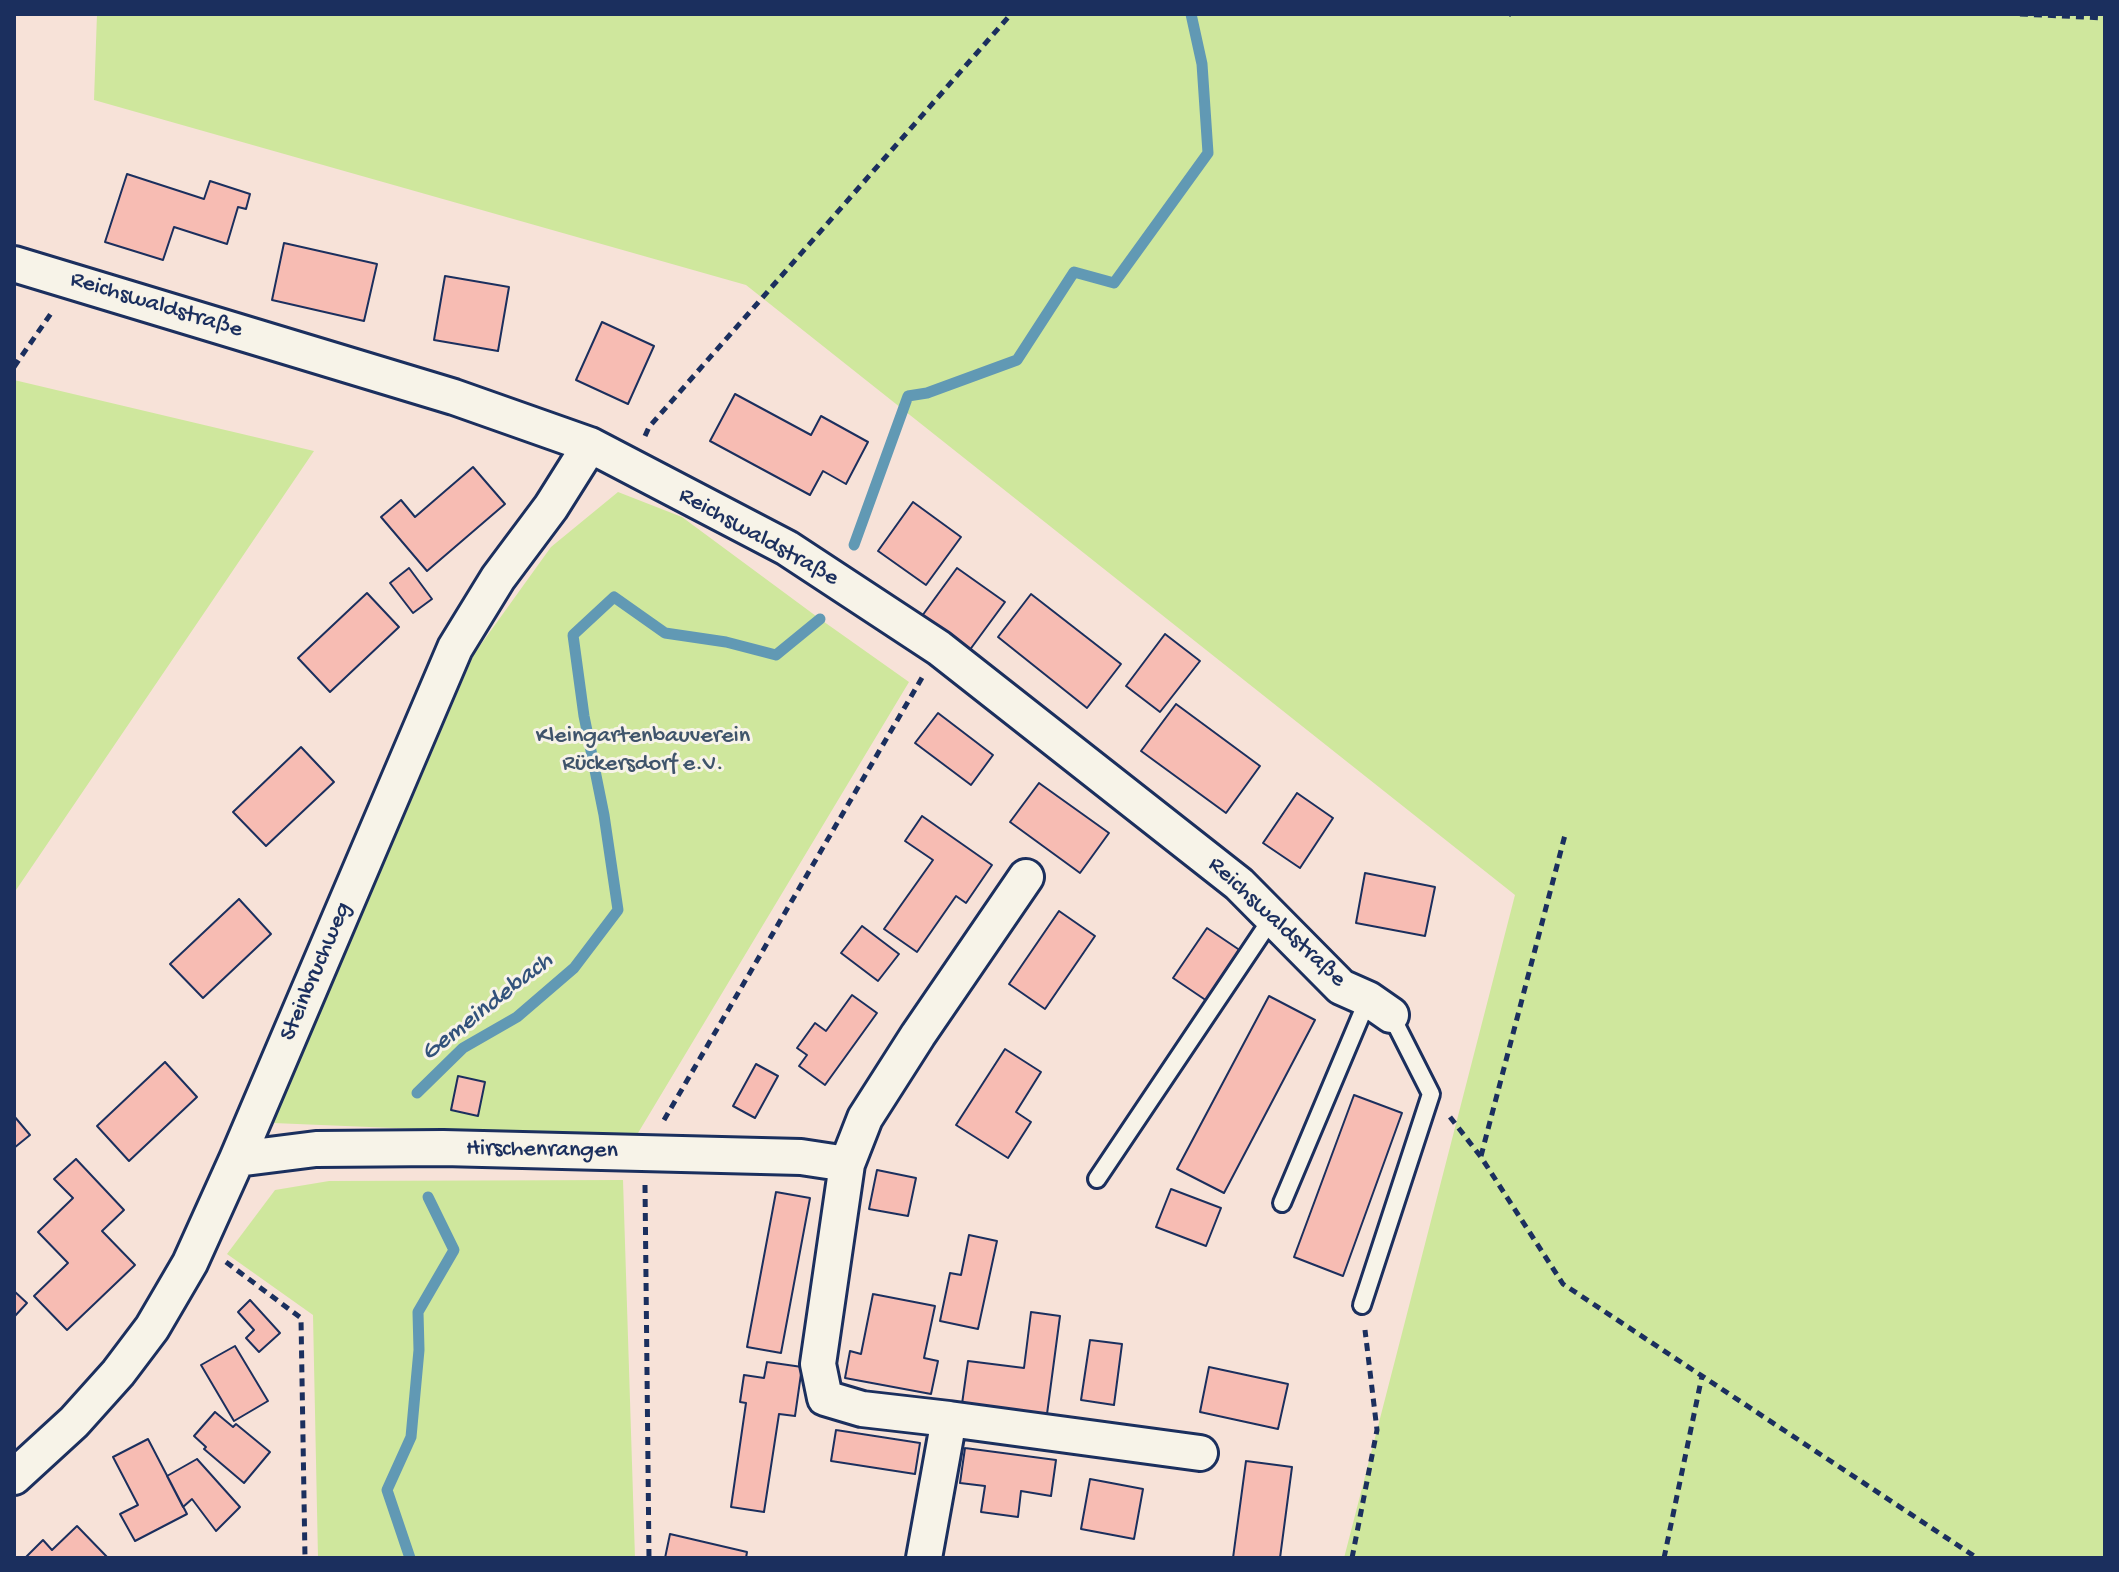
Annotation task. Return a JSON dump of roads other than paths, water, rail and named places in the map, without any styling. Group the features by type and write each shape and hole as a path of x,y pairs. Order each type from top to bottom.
{"street":[{"name":"Reichswaldstraße","path":"14,264 454,397 590,445 787,548 939,648 1239,884 1341,987 1380,1007"},
{"name":"Steinbruchweg","path":"14,1477 74,1422 118,1373 152,1328 200,1242 455,648 498,578 551,507 590,445"},
{"path":"1026,877 865,1118 847,1164 818,1364 825,1398 862,1409 1200,1453"},
{"name":"Hirschenrangen","path":"237,1159 316,1149 443,1148 801,1157 847,1164"},
{"path":"924,1558 949,1419"}],"lane":[{"path":"1097,1179 1272,918"},
{"path":"1362,1305 1431,1094 1380,1007"},
{"path":"1282,1203 1380,1007"}],"waterway":[{"name":"Gemeindebach","path":"854,545 908,396 927,393 1017,360 1074,272 1114,283 1208,153 1202,64 1191,14"},
{"name":"Gemeindebach","path":"417,1093 463,1048 517,1017 574,968 618,910 573,635 614,597 665,633 726,642 776,655 820,619"},
{"name":"Gemeindebach","path":"410,1558 387,1490 411,1437 419,1350 418,1312 454,1250 428,1197"}],"park label":[{"name":"Kleingartenbauverein Rückersdorf e.V.","path":"643,751"}]}
